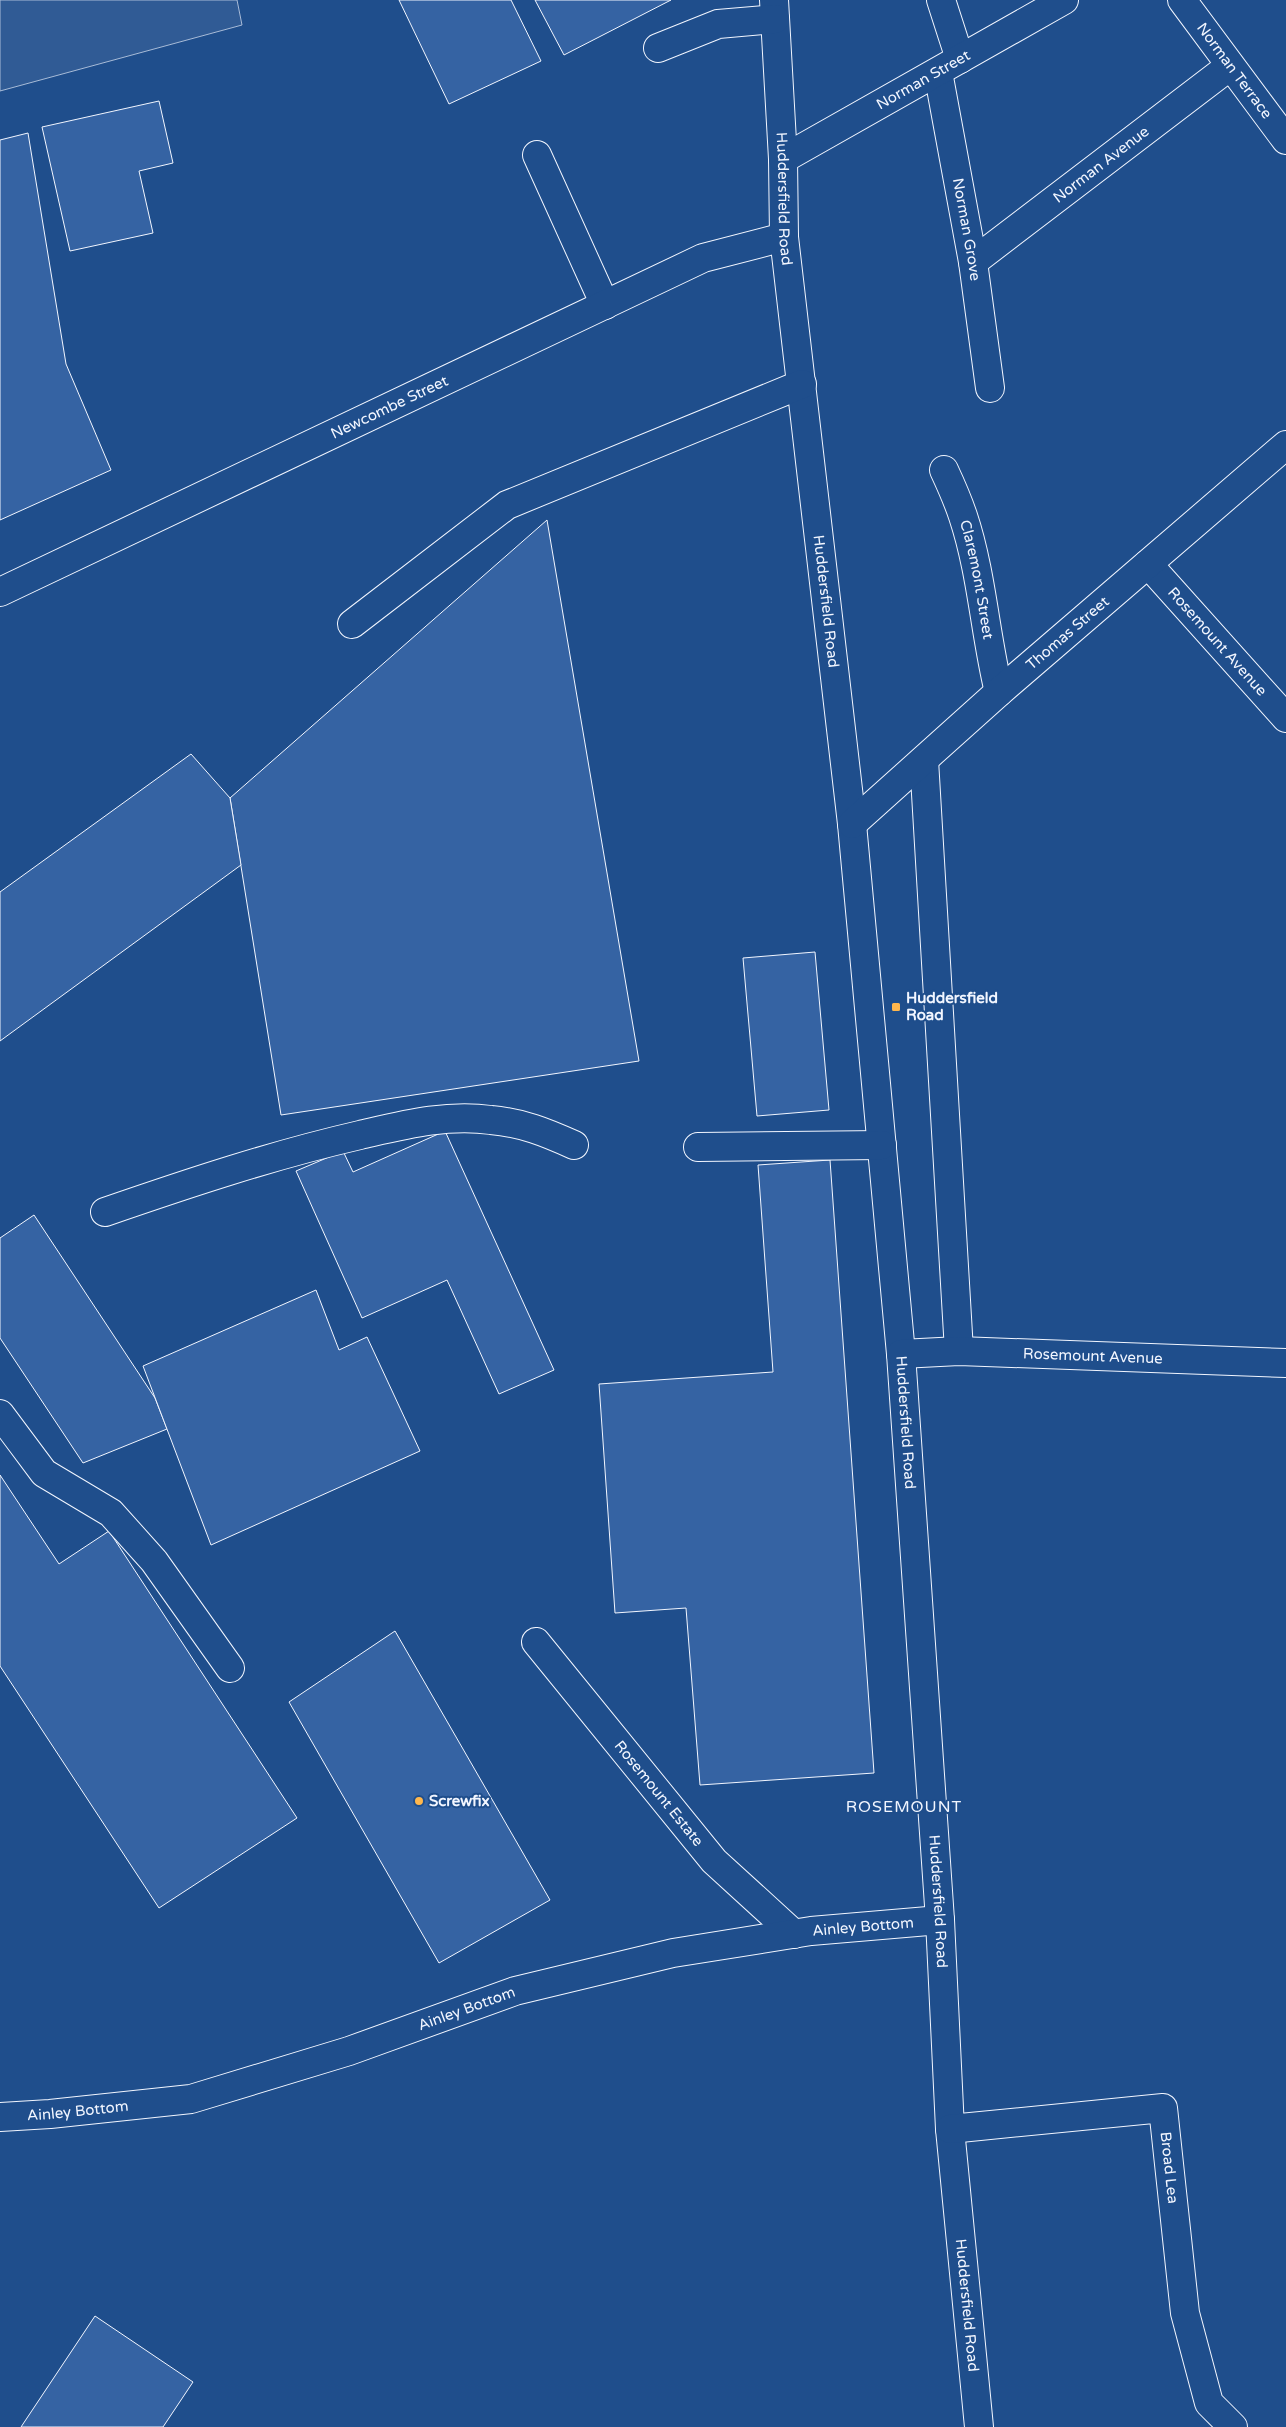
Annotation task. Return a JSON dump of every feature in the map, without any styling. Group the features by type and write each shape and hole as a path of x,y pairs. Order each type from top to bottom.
{"street":[{"name":"Norman Grove","path":"941,0 990,388"},
{"name":"Norman Street","path":"783,159 1064,0"},
{"name":"Norman Terrace","path":"1182,0 1286,140"},
{"path":"658,48 718,24 774,9"},
{"name":"Huddersfield Road","path":"774,9 783,159 784,237 852,824 901,1354 913,1506 940,1920 950,2129 979,2427"},
{"name":"Norman Avenue","path":"973,262 1230,66"},
{"path":"537,155 605,304"},
{"name":"Newcombe Street","path":"0,592 703,258 784,237"},
{"path":"352,624 507,505 802,384"},
{"name":"Thomas Street","path":"852,824 999,692 1286,445"},
{"name":"Claremont Street","path":"944,470 963,517 978,581 988,649 999,692"},
{"name":"Rosemount Avenue","path":"1148,564 1286,718"},
{"path":"924,760 959,1351"},
{"path":"105,1212 202,1179 317,1145 428,1119 490,1119 533,1127 574,1145"},
{"path":"698,1146 882,1145"},
{"name":"Rosemount Avenue","path":"901,1354 959,1351 1286,1363"},
{"path":"0,1414 44,1473 111,1513 154,1561 230,1668"},
{"name":"Rosemount Estate","path":"536,1642 714,1861 794,1934"},
{"name":"Ainley Bottom","path":"0,2116 50,2114 191,2100 349,2051 515,1991 673,1953 794,1934 940,1920"},
{"name":"Broad Lea","path":"950,2129 1163,2108 1185,2313 1209,2403 1233,2427"}],"shaded area":[{"path":"0,0 237,0 242,25 0,91"}],"building":[{"path":"399,0 511,0 541,61 449,104"},
{"path":"535,0 671,0 564,55"},
{"path":"159,101 173,163 139,171 153,233 70,251 42,127"},
{"path":"28,133 66,364 111,470 0,520 0,140"},
{"path":"547,520 639,1061 281,1115 230,798"},
{"path":"191,754 230,798 241,865 0,1041 0,892"},
{"path":"815,952 829,1110 757,1116 743,958"},
{"path":"445,1131 554,1370 499,1394 447,1280 362,1318 296,1171 343,1151 353,1172"},
{"path":"830,1160 874,1773 700,1785 686,1608 615,1613 599,1384 773,1372 758,1165"},
{"path":"34,1215 155,1398 167,1429 83,1463 0,1338 0,1238"},
{"path":"316,1290 339,1350 367,1337 420,1451 211,1545 143,1366"},
{"path":"0,1475 59,1564 109,1531 297,1818 159,1908 0,1666"},
{"name":"Screwfix","path":"395,1631 550,1900 439,1963 289,1702"},
{"path":"95,2316 193,2382 163,2427 21,2427"}],"place":[{"name":"Huddersfield Road","path":"896,1007"},
{"name":"Screwfix","path":"419,1801"}],"district":[{"name":"ROSEMOUNT","path":"904,1806"}]}
